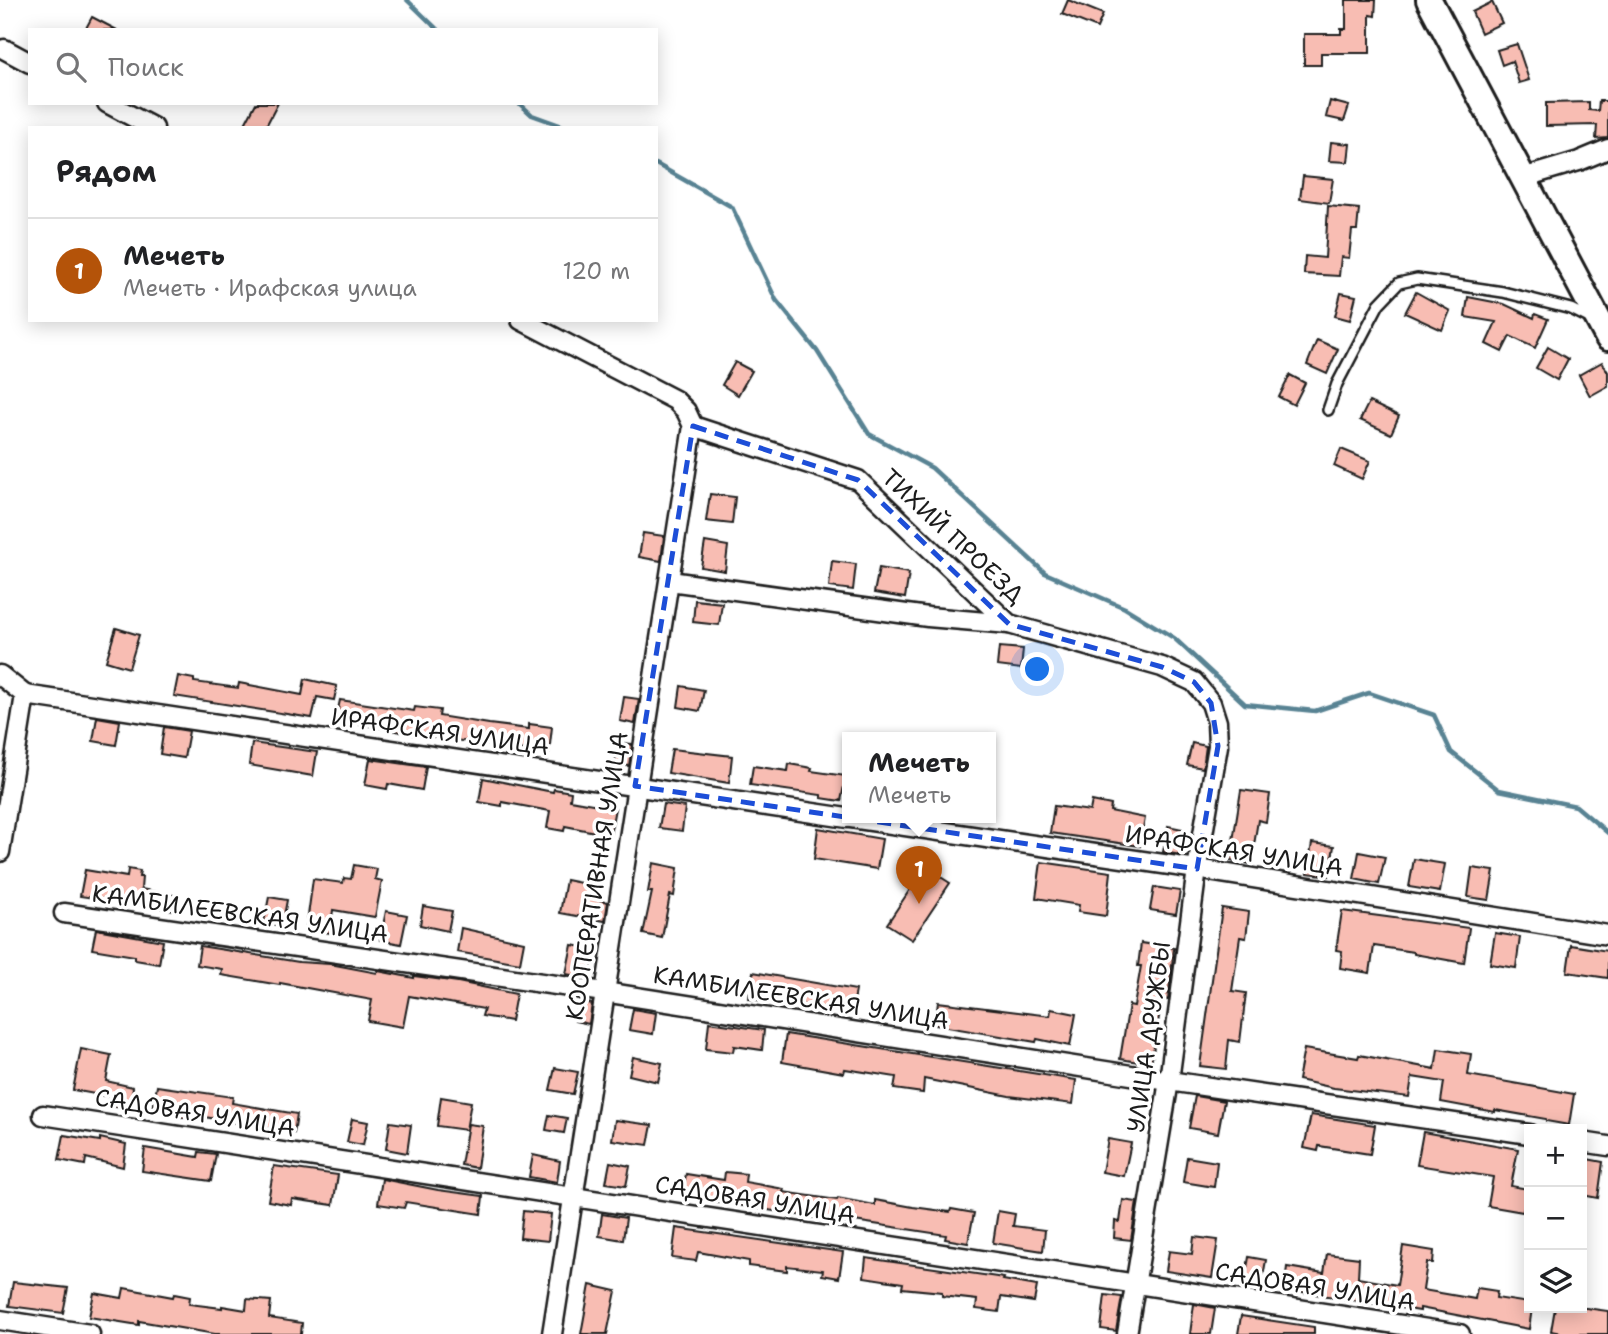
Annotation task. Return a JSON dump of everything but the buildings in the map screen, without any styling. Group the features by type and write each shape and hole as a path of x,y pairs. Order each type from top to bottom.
{"main road":[{"path":"1429,0 1604,331"}],"street":[{"path":"4,49 28,61"},
{"path":"111,105 150,126"},
{"path":"1522,178 1579,161 1608,149"},
{"path":"525,322 675,400 686,411 692,426"},
{"name":"КООПЕРАТИВНАЯ УЛИЦА","path":"552,1334 692,426"},
{"name":"ТИХИЙ ПРОЕЗД","path":"692,426 858,480 1009,624 1161,667 1194,682 1211,703 1217,722 1218,746"},
{"path":"670,581 928,617 1009,624"},
{"path":"0,675 25,695 0,852"},
{"name":"ИРАФСКАЯ УЛИЦА","path":"25,695 842,817"},
{"name":"УЛИЦА ДРУЖБЫ","path":"1127,1334 1169,1081 1197,869 1218,746"},
{"name":"ИРАФСКАЯ УЛИЦА","path":"883,823 1197,869 1608,935"},
{"name":"КАМБИЛЕЕВСКАЯ УЛИЦА","path":"64,913 604,992 1169,1081 1524,1133"},
{"name":"САДОВАЯ УЛИЦА","path":"43,1115 1460,1334"},
{"path":"1587,1143 1608,1146"},
{"path":"0,1320 90,1334"}],"lane":[{"path":"1328,410 1337,384 1379,304 1399,283 1417,279 1503,292 1571,309 1604,331"}],"highlighted area":[{"path":"693,426 858,480 1009,624 1162,667 1194,682 1211,703 1218,746 1197,869 635,786"}],"waterway":[{"path":"407,0 436,28"},
{"path":"521,105 532,115 562,126"},
{"path":"658,165 732,207 776,300 817,351 869,434 932,468 1045,573 1125,608 1174,638 1245,704 1315,711 1369,693 1434,715 1451,752 1499,790 1576,806 1608,833"}],"place":[{"name":"Мечеть","path":"919,904"}]}
